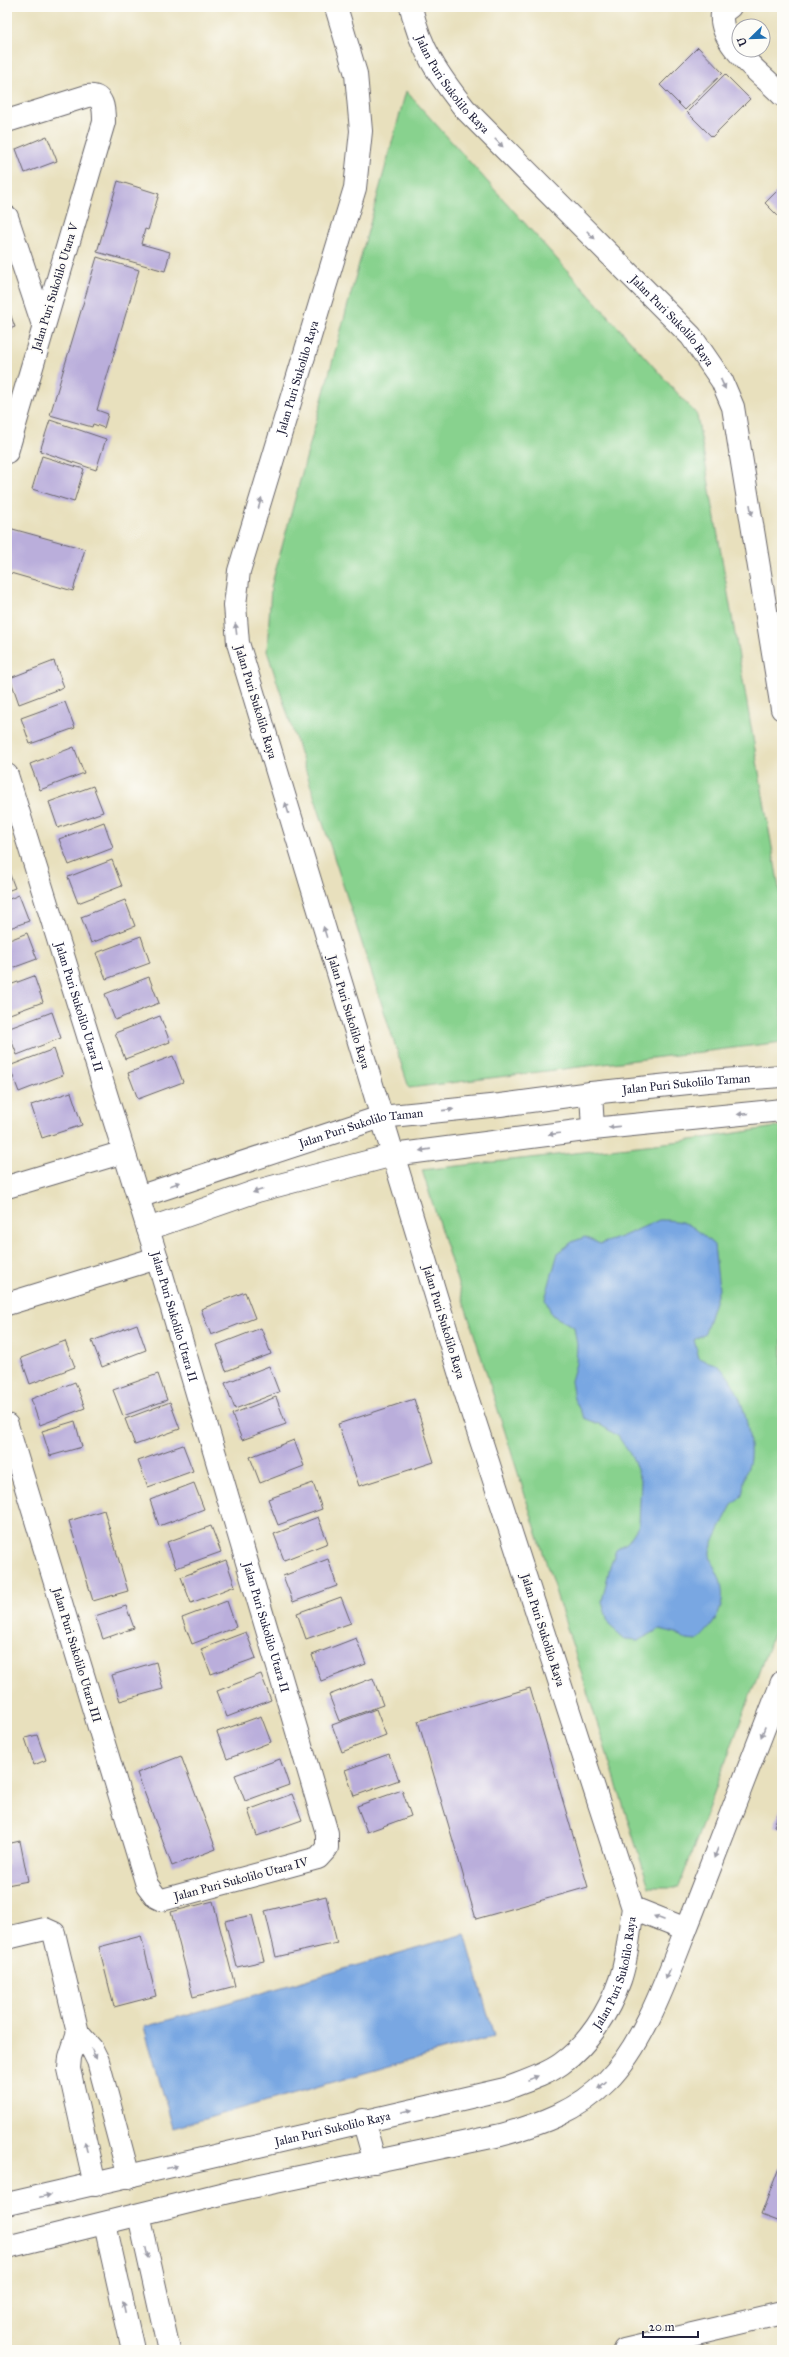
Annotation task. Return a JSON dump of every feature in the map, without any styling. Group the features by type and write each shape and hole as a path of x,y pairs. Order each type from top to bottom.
{"street":[{"name":"Jalan Puri Sukolilo Raya","path":"7,2204 129,2177 363,2120 505,2089 543,2074 560,2064 578,2050 595,2028 610,2004 621,1979 633,1908 466,1393 238,643 235,618 239,571 354,188 361,131 356,74 336,7"},
{"name":"Jalan Puri Sukolilo Raya","path":"411,7 416,32 436,72 465,109 691,336 722,381 733,408 775,609 782,709"},
{"path":"730,7 722,13 721,21 725,36 729,42 782,95"},
{"name":"Jalan Puri Sukolilo Utara V","path":"7,121 93,96 101,100 104,110 104,122 43,325 7,452"},
{"path":"7,217 43,325"},
{"name":"Jalan Puri Sukolilo Utara II","path":"7,775 157,1258 326,1833 327,1848 318,1858"},
{"name":"Jalan Puri Sukolilo Taman","path":"138,1197 381,1117 500,1105 591,1093 782,1076"},
{"path":"591,1093 593,1129"},
{"path":"148,1230 257,1191 393,1155 593,1129 782,1110"},
{"path":"7,1187 124,1152"},
{"path":"271,1153 281,1185"},
{"path":"7,1304 157,1258"},
{"name":"Jalan Puri Sukolilo Utara III","path":"7,1425 147,1885"},
{"path":"7,2247 105,2224 237,2190 375,2162 537,2125 567,2112 608,2080 626,2057 648,2018 686,1928 782,1682"},
{"name":"Jalan Puri Sukolilo Utara IV","path":"147,1885 156,1897 162,1900 318,1858"},
{"path":"633,1908 686,1928"},
{"path":"7,1938 45,1929 54,1933 78,2033 92,2049 98,2061 129,2177"},
{"path":"78,2033 70,2057 69,2069 95,2185"},
{"path":"363,2120 375,2162"},
{"path":"105,2224 133,2348 167,2344 139,2215"},
{"path":"624,2350 782,2313"}],"green space":[{"path":"406,91 697,415 782,905 782,1042 409,1088 267,651 271,587"},
{"path":"782,1126 782,1610 679,1887 649,1887 422,1170 691,1140"}],"water":[{"path":"659,1220 678,1221 690,1225 714,1245 719,1289 705,1333 694,1340 699,1358 718,1366 726,1373 733,1383 743,1408 749,1435 750,1460 744,1478 742,1495 732,1505 710,1551 712,1561 722,1587 719,1612 710,1627 697,1641 686,1640 676,1633 660,1629 639,1640 625,1639 609,1625 602,1601 610,1567 616,1550 628,1542 639,1525 641,1480 632,1457 618,1436 599,1424 584,1418 574,1399 571,1381 576,1363 577,1345 574,1327 552,1315 545,1299 558,1253 572,1242 585,1237 600,1244 621,1237"},
{"path":"465,1934 494,2036 173,2128 144,2027"}],"building":[{"path":"698,47 723,73 685,110 660,85"},
{"path":"725,74 750,99 712,137 687,112"},
{"path":"47,136 57,161 25,173 16,149"},
{"path":"118,181 159,194 148,230 145,229 141,244 170,252 165,271 97,252"},
{"path":"782,186 782,220 765,203"},
{"path":"97,257 139,270 97,410 108,414 104,428 93,424 92,427 50,415"},
{"path":"7,305 15,327 7,330"},
{"path":"50,420 106,439 96,470 40,451"},
{"path":"42,456 84,469 74,502 32,489"},
{"path":"9,528 85,549 73,591 7,572"},
{"path":"54,661 64,687 19,704 10,678"},
{"path":"65,702 75,728 30,744 21,718"},
{"path":"74,747 84,773 40,790 30,764"},
{"path":"93,786 103,812 58,828 49,802"},
{"path":"104,822 113,848 69,865 59,839"},
{"path":"112,860 122,886 78,903 68,877"},
{"path":"7,867 15,888 7,891"},
{"path":"19,895 29,921 7,929 7,900"},
{"path":"125,900 135,926 91,943 81,917"},
{"path":"27,933 37,959 7,970 7,941"},
{"path":"141,936 150,963 106,979 96,953"},
{"path":"34,976 43,1002 7,1015 7,986"},
{"path":"149,977 159,1003 115,1020 105,994"},
{"path":"52,1012 61,1038 17,1055 7,1029"},
{"path":"160,1016 170,1042 125,1059 115,1033"},
{"path":"54,1049 63,1075 19,1092 9,1066"},
{"path":"173,1056 183,1082 138,1099 128,1073"},
{"path":"71,1092 82,1125 42,1138 31,1105"},
{"path":"245,1292 255,1318 211,1335 201,1309"},
{"path":"137,1324 146,1350 102,1367 92,1341"},
{"path":"261,1328 271,1354 226,1371 217,1345"},
{"path":"65,1341 75,1367 30,1384 21,1358"},
{"path":"269,1366 279,1392 235,1409 225,1383"},
{"path":"158,1374 167,1400 123,1416 113,1390"},
{"path":"75,1382 85,1408 40,1425 31,1399"},
{"path":"276,1397 286,1424 242,1440 232,1414"},
{"path":"414,1399 434,1462 359,1486 338,1424"},
{"path":"170,1402 180,1429 135,1445 125,1419"},
{"path":"75,1421 82,1447 50,1456 42,1431"},
{"path":"294,1440 304,1466 260,1483 250,1457"},
{"path":"183,1445 193,1471 148,1487 138,1461"},
{"path":"194,1483 204,1509 159,1526 150,1500"},
{"path":"313,1483 322,1509 278,1525 268,1499"},
{"path":"104,1510 128,1591 93,1601 69,1521"},
{"path":"318,1517 328,1543 284,1560 274,1534"},
{"path":"211,1526 221,1552 176,1568 167,1542"},
{"path":"328,1559 337,1586 293,1602 283,1576"},
{"path":"226,1560 235,1586 191,1603 181,1577"},
{"path":"341,1597 351,1623 306,1639 297,1613"},
{"path":"227,1601 236,1627 192,1644 182,1618"},
{"path":"126,1606 134,1628 103,1639 95,1616"},
{"path":"246,1632 256,1658 211,1674 201,1649"},
{"path":"356,1638 366,1664 321,1681 312,1655"},
{"path":"156,1662 163,1689 120,1701 112,1675"},
{"path":"261,1674 271,1700 227,1717 217,1691"},
{"path":"373,1678 383,1705 339,1721 329,1695"},
{"path":"530,1688 588,1887 476,1919 418,1721"},
{"path":"376,1709 386,1735 342,1752 332,1725"},
{"path":"261,1716 271,1742 227,1759 217,1732"},
{"path":"37,1735 46,1760 34,1765 25,1738"},
{"path":"389,1754 399,1780 354,1796 345,1770"},
{"path":"181,1756 216,1849 172,1866 137,1773"},
{"path":"280,1759 289,1785 245,1801 235,1775"},
{"path":"402,1790 411,1816 367,1832 357,1806"},
{"path":"292,1794 302,1820 257,1836 248,1810"},
{"path":"782,1804 782,1829 774,1826"},
{"path":"20,1841 28,1881 7,1885 7,1844"},
{"path":"326,1896 337,1943 276,1957 265,1911"},
{"path":"213,1901 235,1986 193,1997 171,1912"},
{"path":"252,1915 264,1961 237,1967 225,1921"},
{"path":"141,1936 156,1996 114,2007 99,1947"},
{"path":"782,2160 782,2223 761,2215"}]}
